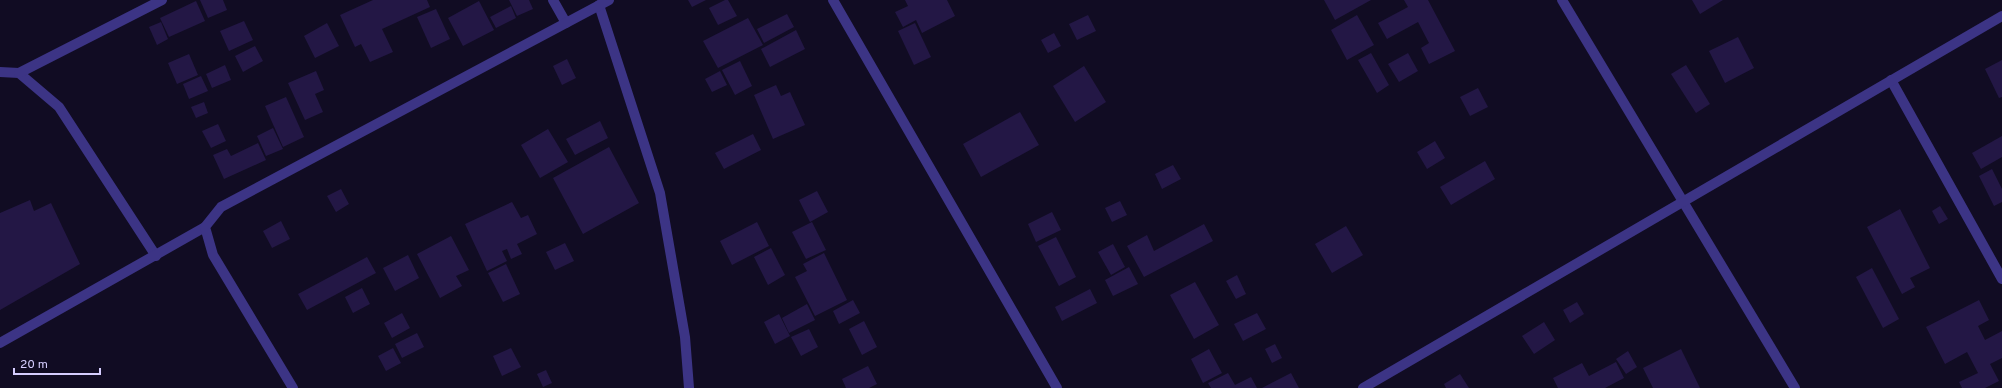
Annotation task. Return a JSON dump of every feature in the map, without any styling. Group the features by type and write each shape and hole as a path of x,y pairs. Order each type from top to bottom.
{"street":[{"path":"0,72 19,73 162,0"},
{"path":"553,0 566,22"},
{"path":"0,343 205,227 221,207 609,0"},
{"path":"833,0 1057,388"},
{"path":"1562,0 1795,388"},
{"path":"599,5 660,193 685,336 689,388"},
{"path":"1363,388 2002,16"},
{"path":"19,73 59,107 156,256"},
{"path":"1891,80 2001,276"},
{"path":"205,227 213,255 293,388"}],"building":[{"path":"200,0 223,0 227,10 208,18"},
{"path":"373,0 427,0 430,7 382,29 393,52 370,62 361,44 355,47 340,15"},
{"path":"509,0 529,0 533,9 517,16"},
{"path":"688,0 706,0 692,7"},
{"path":"728,0 737,16 718,25 709,8"},
{"path":"905,0 947,0 955,16 922,33 916,20 903,27 895,12 908,6"},
{"path":"1324,0 1371,0 1335,20"},
{"path":"1404,0 1428,0 1455,51 1429,64 1421,48 1429,43 1418,22 1387,39 1378,23 1408,7"},
{"path":"1692,0 1723,0 1700,14"},
{"path":"196,1 205,21 169,37 160,18"},
{"path":"479,1 494,30 463,46 448,18"},
{"path":"511,6 516,18 496,28 490,17"},
{"path":"436,9 450,39 431,48 417,17"},
{"path":"787,14 794,27 764,43 757,29"},
{"path":"1088,15 1096,31 1077,40 1069,24"},
{"path":"1357,15 1374,45 1347,60 1331,30"},
{"path":"748,18 763,45 718,68 703,41"},
{"path":"244,21 253,40 229,51 220,31"},
{"path":"161,22 168,39 157,45 149,27"},
{"path":"327,23 339,46 315,58 304,36"},
{"path":"915,23 931,57 914,65 898,31"},
{"path":"796,30 805,49 770,67 761,49"},
{"path":"1054,33 1061,46 1048,53 1041,40"},
{"path":"1738,37 1754,68 1725,83 1709,51"},
{"path":"255,46 263,61 243,72 235,56"},
{"path":"1371,53 1389,85 1377,93 1358,60"},
{"path":"1408,53 1418,71 1399,82 1388,64"},
{"path":"189,54 198,75 177,84 168,63"},
{"path":"567,59 576,78 562,85 553,66"},
{"path":"2002,60 2002,97 1999,98 1985,69"},
{"path":"740,61 752,86 735,95 722,70"},
{"path":"225,65 231,80 212,88 206,74"},
{"path":"1686,65 1710,104 1696,113 1671,74"},
{"path":"1084,66 1106,102 1075,122 1053,86"},
{"path":"316,71 324,90 315,94 323,112 305,120 288,83"},
{"path":"720,71 727,85 712,92 705,79"},
{"path":"201,76 208,91 189,99 183,84"},
{"path":"776,85 781,96 790,92 805,125 773,139 754,95"},
{"path":"1478,88 1488,107 1470,116 1460,97"},
{"path":"286,97 304,137 283,147 265,106"},
{"path":"204,102 208,113 196,118 191,107"},
{"path":"1020,112 1039,145 981,177 963,144"},
{"path":"600,121 608,138 575,155 566,139"},
{"path":"218,124 226,141 211,148 202,131"},
{"path":"273,128 283,149 266,156 257,136"},
{"path":"548,129 568,162 540,178 521,145"},
{"path":"753,134 761,150 724,169 715,153"},
{"path":"2002,136 2002,157 1981,169 1972,153"},
{"path":"1435,141 1445,158 1427,169 1417,152"},
{"path":"258,143 266,160 224,179 213,155 227,149 231,156"},
{"path":"609,147 639,203 583,234 553,178"},
{"path":"1485,161 1495,179 1451,205 1440,187"},
{"path":"1173,165 1181,179 1162,189 1155,174"},
{"path":"1992,169 2002,189 2002,202 1994,206 1979,176"},
{"path":"341,189 349,204 336,212 327,196"},
{"path":"817,191 828,212 810,222 799,200"},
{"path":"30,200 34,211 51,203 80,264 0,310 0,213"},
{"path":"1120,201 1127,215 1112,222 1105,208"},
{"path":"512,202 521,218 528,215 537,234 517,244 522,254 511,259 507,249 502,251 507,261 487,271 465,224"},
{"path":"1940,206 1948,219 1939,224 1932,211"},
{"path":"1900,209 1930,268 1910,278 1915,287 1902,294 1867,227"},
{"path":"1052,212 1061,230 1036,242 1028,224"},
{"path":"281,221 290,239 272,248 263,231"},
{"path":"757,222 769,246 732,265 720,241"},
{"path":"812,222 826,250 806,259 792,232"},
{"path":"1204,224 1213,241 1144,277 1127,246 1147,235 1154,251"},
{"path":"1346,226 1363,255 1332,273 1315,244"},
{"path":"451,236 469,270 456,276 462,286 440,298 417,254"},
{"path":"1056,237 1076,277 1059,286 1038,246"},
{"path":"565,243 574,261 555,270 546,252"},
{"path":"1113,244 1125,267 1111,275 1098,252"},
{"path":"771,248 785,275 768,285 754,257"},
{"path":"824,253 847,300 815,316 795,277 807,271 803,264"},
{"path":"408,255 419,278 395,291 383,268"},
{"path":"367,257 376,273 307,310 298,294"},
{"path":"506,264 520,294 503,302 488,273"},
{"path":"1129,267 1138,284 1113,296 1105,280"},
{"path":"1872,268 1899,319 1883,328 1856,277"},
{"path":"1237,275 1246,294 1236,299 1226,281"},
{"path":"1195,282 1219,325 1194,339 1170,295"},
{"path":"362,288 370,304 353,313 345,297"},
{"path":"1090,289 1097,303 1062,321 1055,307"},
{"path":"853,300 860,313 839,324 833,311"},
{"path":"1979,300 1989,320 1978,326 1985,340 2002,331 2002,358 1990,364 1999,381 1985,388 1962,388 1959,382 1978,373 1967,352 1945,364 1926,327"},
{"path":"1577,302 1584,314 1570,323 1563,310"},
{"path":"807,304 815,320 789,333 782,318"},
{"path":"402,313 410,328 392,338 384,323"},
{"path":"1257,313 1266,329 1243,341 1234,324"},
{"path":"779,314 790,336 775,344 764,322"},
{"path":"864,321 877,347 862,355 849,329"},
{"path":"1544,322 1555,340 1534,354 1522,336"},
{"path":"809,329 818,347 801,356 791,337"},
{"path":"417,333 424,347 402,358 395,344"},
{"path":"1275,344 1282,358 1272,363 1265,349"},
{"path":"393,348 401,363 386,371 378,356"},
{"path":"511,348 521,367 502,376 493,356"},
{"path":"1209,349 1222,373 1203,383 1191,359"},
{"path":"1681,349 1700,388 1653,388 1643,368"},
{"path":"1628,351 1637,367 1626,374 1616,359"},
{"path":"1616,362 1624,378 1605,388 1558,388 1553,378 1582,363 1589,376"},
{"path":"868,366 877,384 869,388 846,388 842,379"},
{"path":"546,370 552,383 543,387 537,374"},
{"path":"1228,373 1235,385 1251,377 1257,388 1211,388 1208,383"},
{"path":"1291,373 1299,388 1262,388"},
{"path":"1460,374 1469,388 1446,388 1444,384"}]}
